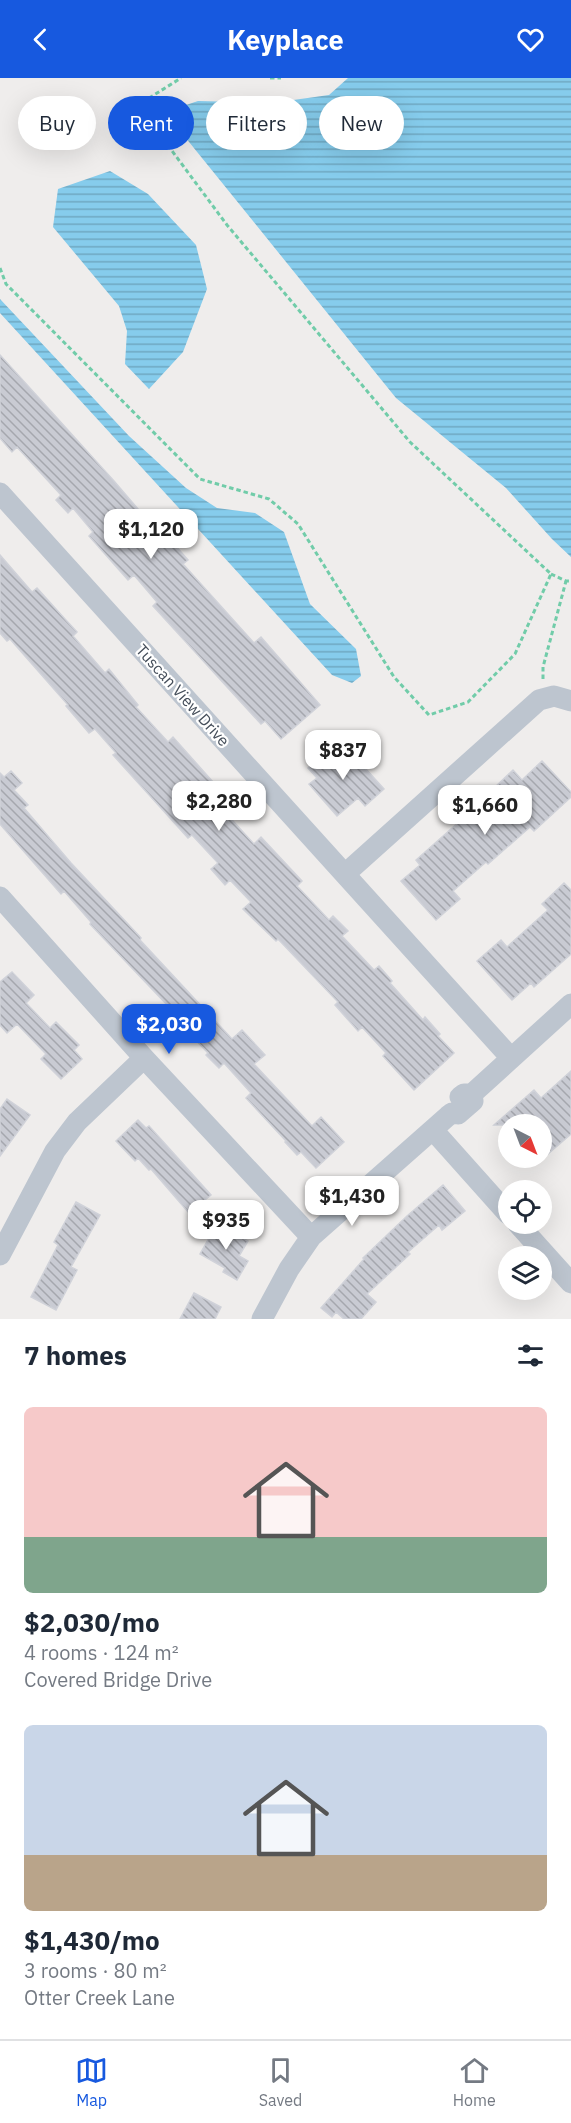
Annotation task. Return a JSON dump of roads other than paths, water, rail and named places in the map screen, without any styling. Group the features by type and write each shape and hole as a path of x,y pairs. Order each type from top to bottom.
{"street":[{"name":"Tuscan View Drive","path":"0,493 511,1058"},
{"path":"345,874 539,700 554,696 571,701"},
{"path":"0,897 144,1058 311,1237"},
{"path":"262,1319 289,1269 311,1237 452,1113 458,1114 466,1109 473,1101 472,1094 571,1004"},
{"path":"0,1255 55,1151 77,1122 144,1058"},
{"path":"433,1130 498,1203"},
{"path":"527,1234 571,1283"}],"water":[{"path":"348,78 571,78 571,557 506,488 396,398 194,148 194,102 198,101 206,101 206,150 307,150 307,98 319,96 319,150 404,150 404,96 322,96 329,95"},
{"path":"110,171 148,194 196,245 207,289 183,352 149,389 125,364 127,331 119,306 53,227 58,189"},
{"path":"0,299 129,436 186,488 217,508 255,513 284,532 310,604 356,649 361,676 352,683 332,675 0,313"}]}
